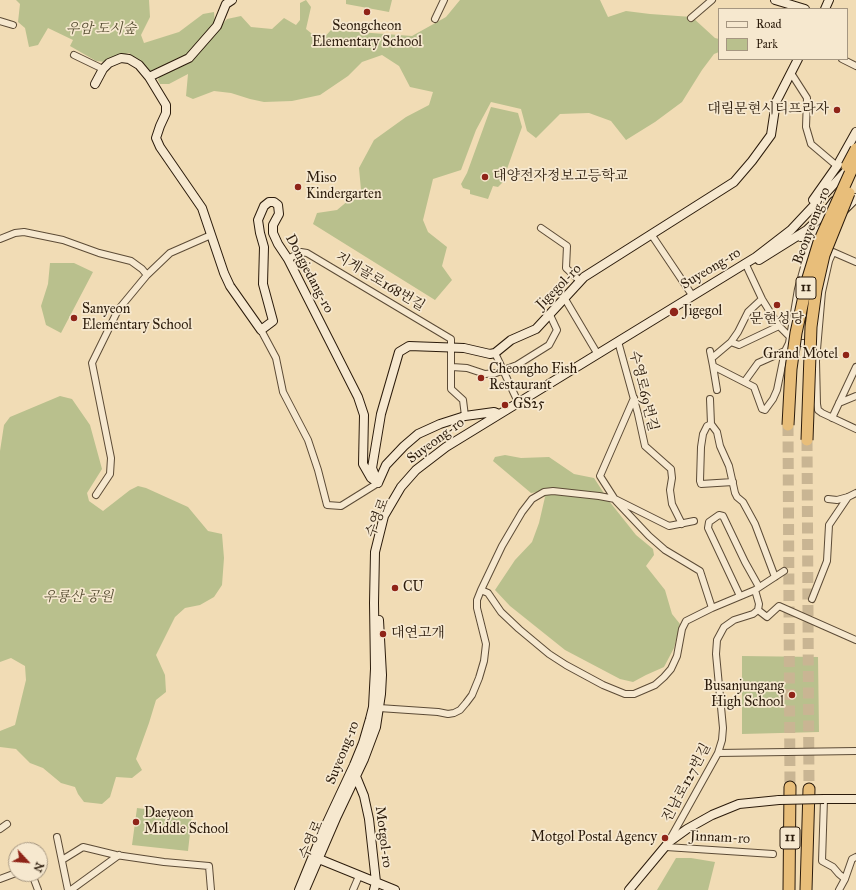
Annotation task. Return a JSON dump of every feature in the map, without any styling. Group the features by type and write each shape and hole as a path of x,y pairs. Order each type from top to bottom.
{"highway":[{"path":"813,236 856,149"},
{"name":"Beonyeong-ro","path":"788,424 791,369 796,333 808,278 813,236 856,159"},
{"name":"Beonyeong-ro","path":"807,440 811,327 816,290 845,202 856,178"},
{"path":"828,253 856,190"},
{"name":"11","path":"790,787 790,890"},
{"name":"11","path":"806,890 810,789"}],"main road":[{"path":"149,77 189,58 217,26 226,4 232,0"},
{"path":"775,0 802,8"},
{"path":"95,84 103,68 109,63 121,58 129,59 139,65 149,77 166,105 166,113 156,138 172,167 202,208 224,273 230,286 261,330"},
{"name":"Jigegol-ro","path":"495,353 511,340 536,329 584,277 734,182 752,162 771,135 776,102 798,60"},
{"name":"Suyeong-ro","path":"786,234 837,166 856,132"},
{"name":"Suyeong-ro","path":"299,890 316,857 334,806 354,765 368,728 373,707 375,669 375,552 384,516 401,487 416,470 446,447 501,415 518,402 597,353 756,257 786,234 813,207 856,159"},
{"path":"813,236 826,212 856,171"},
{"path":"813,236 856,198"},
{"name":"Dongjedang-ro","path":"261,330 273,321 263,284 264,247 258,220 264,206 269,202 274,202 278,206 279,214 273,225 273,233 278,244 288,258 358,397 364,415 363,464 370,478 378,483"},
{"path":"813,207 806,217 813,236"},
{"name":"Suyeong-ro","path":"619,345 793,240 813,236"},
{"name":"수영로","path":"305,890 316,857 356,776 373,735 379,708 382,665 379,611 380,547 387,522 395,504 404,490 427,467 448,452 501,415 619,345"},
{"path":"378,483 372,468 380,422 399,352 409,346 464,348 490,354 495,353"},
{"path":"378,483 386,465 418,434 440,424 465,416 494,412 501,415"},
{"name":"Motgol-ro","path":"354,765 356,776 364,796 370,819 375,886"},
{"path":"824,799 856,799"},
{"name":"Jinnam-ro","path":"629,890 667,844 686,829 706,818 739,804 779,800 824,799"},
{"path":"316,857 359,876 375,886 395,890"}],"street":[{"path":"435,18 444,0"},
{"path":"691,18 711,0"},
{"path":"0,21 13,25"},
{"path":"74,56 103,68"},
{"path":"843,60 856,66"},
{"path":"791,73 807,98 806,127 810,144 837,166"},
{"path":"541,228 567,246 566,268 580,281"},
{"path":"0,239 14,233 24,232 63,240 99,253 131,262 142,268 146,275"},
{"path":"651,234 692,295"},
{"path":"96,495 110,474 111,458 92,363 118,310 146,275 170,253 211,235"},
{"path":"713,366 754,387 762,409 765,410 773,399 777,390 785,351 790,340 798,289 813,236"},
{"name":"지게골로168번길","path":"288,258 301,252 307,252 451,339 451,347"},
{"path":"856,262 828,253 829,261 822,292 816,361 818,410 856,429"},
{"path":"747,267 762,300 778,326 790,340 818,343"},
{"path":"564,300 597,353"},
{"path":"712,358 731,342 748,312 762,300"},
{"path":"452,367 468,368 485,374 496,374 517,365 548,346 557,330 550,315"},
{"path":"731,342 739,345 778,326"},
{"path":"261,330 276,358 284,392 308,440 318,470 326,505 341,506 378,483"},
{"name":"수영로69번길","path":"619,345 634,398 645,446 671,469 672,478 670,490 672,504 682,524"},
{"path":"451,347 451,389 463,400 465,416"},
{"path":"710,351 717,390"},
{"path":"744,381 758,363 785,351"},
{"path":"495,353 518,402"},
{"path":"832,418 856,367"},
{"path":"839,403 856,396"},
{"path":"634,398 600,476 615,499 638,525 665,550 700,571 712,608"},
{"path":"710,399 711,424 716,432 720,446 729,466 737,497 743,502 755,524 775,576"},
{"path":"711,424 707,426 703,434 701,447 701,484 733,482"},
{"path":"379,708 448,714 460,710 472,695 484,661 486,644 477,604 478,595 502,546 522,512 532,499 544,492 553,491 599,496 615,499 669,526 694,521"},
{"path":"828,499 836,500 856,493"},
{"path":"812,599 827,561 829,525 848,497"},
{"path":"740,596 708,528 709,522 719,515 723,516 757,589 759,604 758,610 767,617 779,606 856,640"},
{"path":"480,590 488,593 501,612 549,654 566,665 604,685 624,694 634,694 655,685 671,669 677,656 682,629 686,621 757,589 784,571"},
{"name":"진남로127번길","path":"667,844 718,753 722,740 723,728 716,654 717,640 724,627 734,620 753,614 758,610"},
{"path":"718,753 856,751"},
{"path":"824,799 822,861 833,867 845,879"},
{"path":"0,829 7,824"},
{"path":"57,837 70,890 119,855"},
{"name":"Jinnam-ro","path":"667,844 773,854"},
{"path":"62,860 83,848 164,862 209,866 211,890"},
{"path":"839,890 845,879 852,859 856,857"},
{"path":"353,890 359,876"}],"green space":[{"name":"우암 도시숲","path":"16,0 149,0 150,17 141,35 144,43 179,32 203,14 214,12 215,25 186,56 153,73 129,53 105,62 96,61 70,46 73,40 48,28 38,45 29,47 25,28 18,22 20,4"},
{"path":"306,0 311,7 306,29 321,41 331,30 412,36 446,17 460,0 600,0 608,17 626,11 692,17 715,38 718,39 718,52 714,54 702,70 682,102 655,122 626,140 611,121 589,113 560,114 536,138 527,131 521,109 491,102 476,130 461,170 433,179 423,220 428,232 447,247 442,266 452,280 435,300 313,224 317,213 337,210 361,190 359,168 374,140 406,117 429,105 433,92 410,87 399,66 382,55 362,62 348,76 320,95 292,101 264,102 231,93 214,91 193,99 186,96 188,74 169,84 160,84 158,80 160,75 192,59 227,19 241,16 251,27 272,29 284,18 296,25 300,20 300,3"},
{"path":"346,0 392,0 389,12 346,4"},
{"path":"491,107 518,113 522,127 502,183 498,187 493,186 488,199 470,194 470,190 463,188 461,184 467,173"},
{"path":"50,263 74,263 93,272 61,333 46,325 41,306 48,284"},
{"name":"우룡산 공원","path":"60,396 72,399 90,425 102,469 87,493 89,501 103,511 130,490 138,486 146,488 188,507 208,531 222,534 224,558 222,585 214,597 200,605 185,608 175,617 156,655 165,675 166,692 156,700 136,759 142,770 132,778 116,777 110,797 102,804 84,802 75,787 61,783 43,768 30,763 16,749 0,747 0,731 15,725 26,680 25,666 11,658 0,662 0,451 4,425 10,417"},
{"path":"505,455 521,458 549,457 574,474 594,478 609,501 636,535 653,549 654,555 646,566 665,590 672,614 680,624 674,648 664,667 633,682 620,679 565,650 510,606 495,590 515,560 532,542 539,523 545,497 538,492 531,493 493,461 495,457"},
{"path":"742,656 818,657 819,732 742,734"},
{"path":"137,808 192,815 188,851 132,845"},
{"path":"676,858 691,858 715,862 708,890 657,890"}],"tunnel":[{"path":"788,425 790,787"},
{"path":"807,440 809,789"}],"place":[{"name":"Seongcheon Elementary School","path":"367,12"},
{"name":"대림문현시티프라자","path":"837,110"},
{"name":"대양전자정보고등학교","path":"485,177"},
{"name":"Miso Kindergarten","path":"298,187"},
{"name":"문현성당","path":"777,305"},
{"name":"Jigegol","path":"674,312"},
{"name":"Sanyeon Elementary School","path":"74,318"},
{"name":"Grand Motel","path":"846,355"},
{"name":"Cheongho Fish Restaurant","path":"481,378"},
{"name":"GS25","path":"505,405"},
{"name":"CU","path":"395,588"},
{"name":"대연고개","path":"383,634"},
{"name":"Busanjungang High School","path":"792,695"},
{"name":"Daeyeon Middle School","path":"136,822"},
{"name":"Motgol Postal Agency","path":"665,838"}]}
